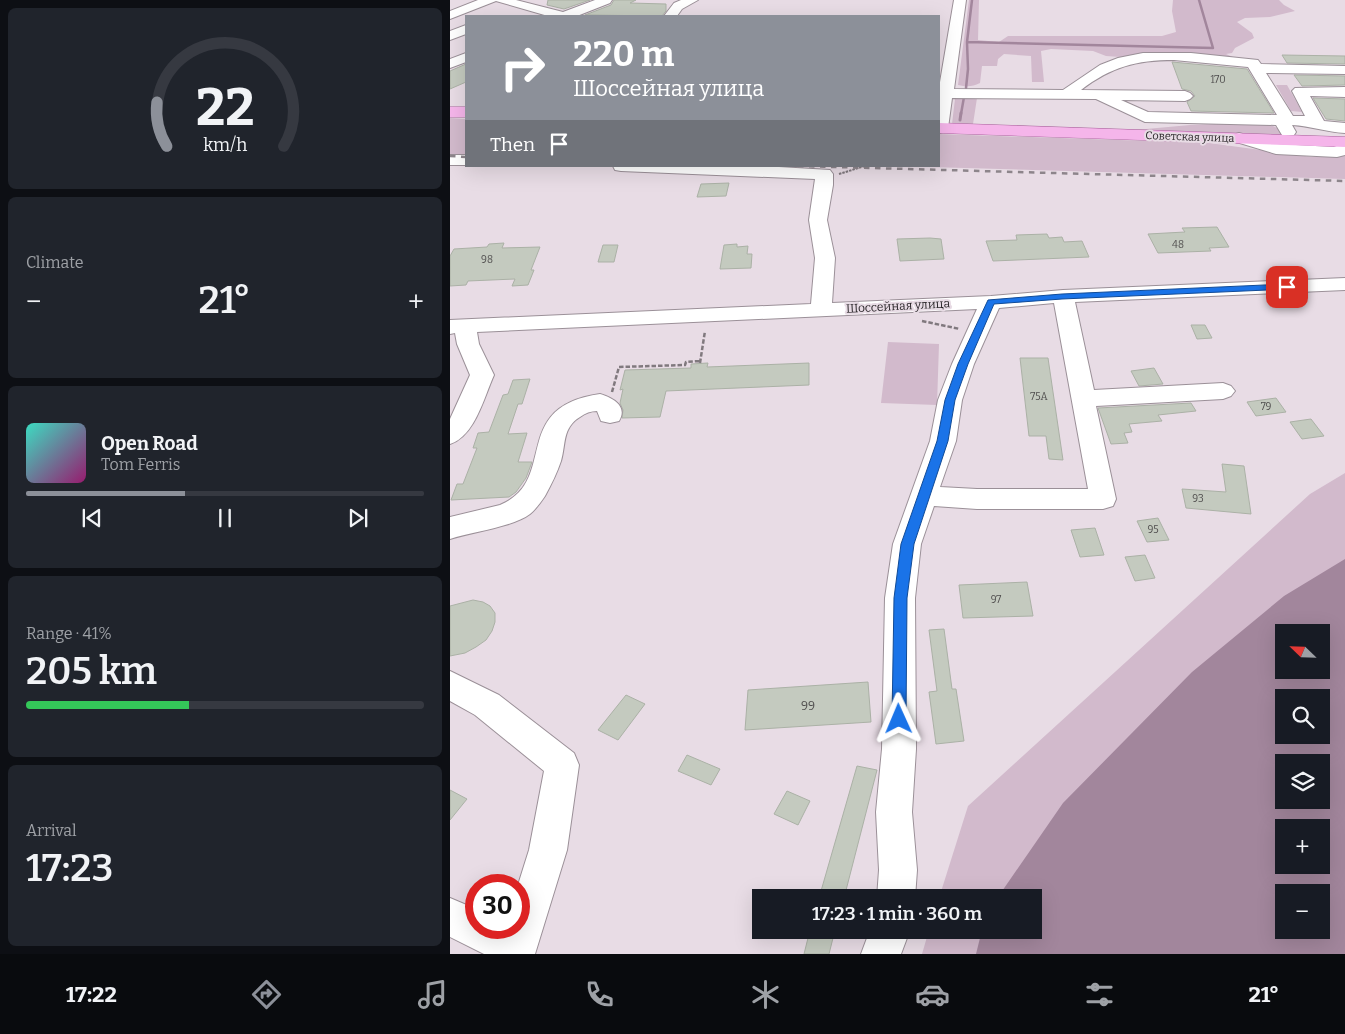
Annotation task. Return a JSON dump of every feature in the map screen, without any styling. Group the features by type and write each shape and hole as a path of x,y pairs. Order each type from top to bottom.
{"main road":[{"path":"450,112 465,112"},
{"name":"Советская улица","path":"940,128 1345,142"}],"street":[{"path":"450,15 490,0"},
{"path":"501,0 558,15"},
{"path":"568,15 606,0"},
{"path":"671,15 678,6 692,0"},
{"path":"940,122 960,0"},
{"path":"450,36 465,30"},
{"path":"450,51 465,56"},
{"path":"450,64 465,56"},
{"path":"1067,94 1079,82 1128,60 1143,57 1253,63 1286,116 1283,123 1292,140"},
{"path":"1256,68 1345,70"},
{"path":"1099,95 1145,117 1316,121 1300,91 1345,92"},
{"path":"945,93 1185,96"},
{"path":"1309,120 1327,127 1345,128"},
{"path":"1239,138 1276,149 1337,152 1345,148"},
{"path":"450,160 465,160"},
{"path":"646,167 824,174 818,220 825,258 822,310"},
{"name":"Шоссейная улица","path":"457,327 991,302 1062,296 1345,284"},
{"path":"923,496 977,499 1103,499 1076,354 1062,296"},
{"path":"897,889 898,870 894,812 900,749 900,598 908,544 943,441 950,400 963,364 991,302"},
{"path":"450,435 461,422 482,375 468,344 457,327"},
{"path":"1083,399 1141,394 1223,391"},
{"path":"450,528 465,522 510,512 522,507 534,492 548,462 554,432 559,421 567,413 580,406 600,402 609,411"},
{"path":"450,685 487,705 562,765 548,850 517,949 450,917"},
{"path":"881,954 887,939"}],"lane":[{"path":"509,13 526,6"}],"path":[{"path":"824,174 844,174 862,167"},
{"path":"609,411 619,367 685,365 686,362 700,362 705,331"}],"shaded area":[{"path":"969,0 979,0 978,40 999,42 1008,36 1162,36 1176,32 1172,11 1173,0 1279,0 1295,11 1270,17 1245,18 1237,22 1252,33 1254,38 1235,48 1232,53 1226,54 1235,58 1148,55 1120,57 1106,56 1093,51 1051,49 1041,51 1044,82 1032,82 1031,56 1004,54 998,59 997,66 982,66 980,83 967,86 958,85"},
{"path":"1276,85 1287,85 1302,112 1291,111"},
{"path":"965,97 977,98 973,124 1135,130 1190,125 1265,122 1281,130 1284,136 952,124 955,99"},
{"path":"450,118 465,119 465,154 450,154"},
{"path":"940,134 1209,143 1312,157 1345,156 1345,179 928,167 940,167"},
{"path":"888,342 939,344 937,405 881,403"},
{"path":"1345,473 1345,583 1261,632 1041,889 942,889 968,806 1310,494"},
{"path":"1345,559 1345,954 976,954 980,939 1042,939 1042,889 1004,889 1063,803 1192,672 1284,596"},
{"path":"926,939 1012,939 1005,954 922,954"}],"building":[{"path":"548,0 590,0 564,9 547,5"},
{"path":"614,0 636,0 630,3 666,4 666,11 663,15 585,15 611,5"},
{"path":"1282,55 1345,56 1345,64 1287,63"},
{"path":"1172,62 1247,69 1274,113 1191,111 1187,102 1195,96 1191,91 1182,89"},
{"path":"465,64 465,82 450,89 450,71"},
{"path":"1294,75 1345,76 1345,85 1302,86"},
{"path":"1313,98 1345,99 1345,121 1326,119"},
{"path":"729,183 726,196 697,197 701,184"},
{"path":"1217,227 1229,247 1209,248 1211,251 1158,253 1148,234 1185,232 1182,228"},
{"path":"1047,234 1049,238 1062,237 1064,242 1082,241 1089,257 993,261 986,241 1017,240 1016,235"},
{"path":"897,239 941,239 944,259 900,261"},
{"path":"504,243 502,248 540,247 531,270 534,270 528,285 512,286 515,279 468,281 466,285 450,286 450,256 454,249 487,247 489,244"},
{"path":"737,244 737,247 748,246 747,254 752,254 751,268 720,269 724,245"},
{"path":"603,245 618,245 614,262 598,262"},
{"path":"1191,325 1205,325 1212,338 1197,339"},
{"path":"1020,358 1048,358 1063,460 1049,459 1046,436 1029,436"},
{"path":"708,363 707,367 809,363 809,385 666,391 660,417 622,418 623,410 620,403 623,389 620,390 625,370 691,368 691,364"},
{"path":"1154,368 1163,384 1139,386 1131,371"},
{"path":"530,379 522,404 518,404 508,434 527,433 518,462 532,462 526,478 516,492 509,497 451,500 457,484 463,484 477,448 473,448 478,433 489,432 503,395 508,394 513,380"},
{"path":"1276,398 1286,412 1256,416 1247,402"},
{"path":"1191,403 1196,411 1158,415 1162,421 1129,424 1132,432 1124,433 1128,443 1111,444 1098,408"},
{"path":"1311,419 1324,436 1302,439 1290,422"},
{"path":"1222,464 1244,466 1251,514 1186,508 1182,489 1226,492"},
{"path":"1158,518 1169,540 1147,542 1137,521"},
{"path":"1095,528 1104,555 1080,557 1071,530"},
{"path":"1145,555 1155,578 1135,581 1125,557"},
{"path":"1027,582 1033,616 963,618 959,585"},
{"path":"473,600 490,606 495,613 492,631 486,640 476,647 465,653 450,656 450,606"},
{"path":"944,629 952,689 956,689 964,741 936,744 929,692 937,691 929,630"},
{"path":"868,682 871,722 745,730 748,690"},
{"path":"626,695 645,704 618,740 598,730"},
{"path":"687,755 720,769 711,785 678,771"},
{"path":"857,766 877,770 846,889 822,889"},
{"path":"450,790 467,799 450,820"},
{"path":"787,791 810,801 798,825 774,814"},
{"path":"808,939 833,939 829,954 804,954"}],"waterway":[{"path":"967,42 972,0"},
{"path":"967,42 1213,48 1199,0"},
{"path":"966,88 968,69 967,42"},
{"path":"961,114 964,97"},
{"path":"960,120 961,113"}],"railway":[{"path":"450,156 465,157"},
{"path":"834,167 1345,181"}],"route":[{"path":"899,719 900,598 908,544 943,441 950,400 963,364 991,302 1062,296 1287,287"}]}
